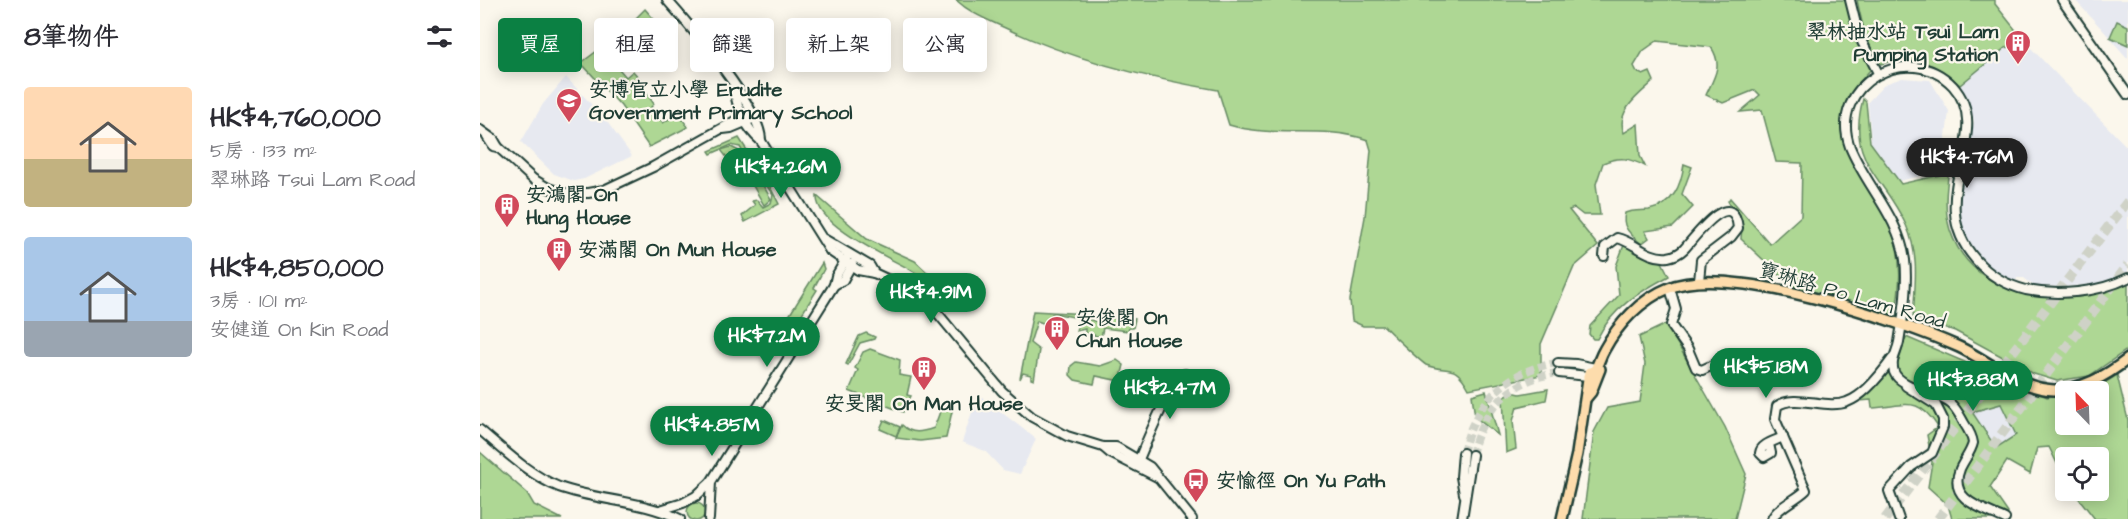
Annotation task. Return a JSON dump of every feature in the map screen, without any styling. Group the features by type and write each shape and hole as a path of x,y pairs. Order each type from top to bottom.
{"main road":[{"name":"寶琳路 Po Lam Road","path":"1596,368 1607,344 1638,308 1670,288 1699,281 1728,281 1759,286 1901,325 1959,347 2025,383 2040,388 2055,390 2097,381 2128,359"},
{"path":"1562,519 1586,398 1584,376 1596,368"},
{"path":"1586,398 1591,392 1596,368"}],"street":[{"path":"667,0 709,50 734,87 736,103 748,117 753,135 761,141 827,247 850,260 865,273 874,273 904,287 930,304 993,381 1021,409 1055,430 1103,447 1114,446 1135,461 1154,470 1157,477 1192,519"},
{"path":"1850,0 1859,36 1878,73"},
{"path":"2062,0 2128,95"},
{"path":"1772,519 1774,514 1806,490 1774,415 1777,406 1786,402 1846,402 1858,396 1898,350 1906,270 1901,240 1853,153 1846,129 1853,97 1865,82 1878,73 1901,66 1925,68 1944,78 1959,95 1966,114 1967,128 1954,190 1954,220 1967,250 1988,273 2019,288 2049,292 2103,288 2128,278"},
{"path":"480,130 494,140 498,147 533,179 564,193 596,192 656,166 659,162 723,129 729,122 748,117"},
{"path":"1604,256 1605,247 1617,238 1652,255 1675,255 1689,244 1708,220 1719,213 1730,214 1735,218 1738,228 1731,237 1701,260 1699,281"},
{"path":"660,510 683,503 696,496 711,482 834,285 836,276 850,260"},
{"path":"1670,288 1676,309 1671,325 1688,349 1696,368 1702,370 1730,357"},
{"path":"1892,359 1895,375 1936,405 1943,419 1943,427 1932,453 1911,467 1889,491 1899,519"},
{"path":"1558,363 1596,368"},
{"path":"1559,373 1584,376"},
{"path":"1135,461 1167,399 1177,380 1185,374 1194,381 1192,390 1167,399"},
{"path":"1177,380 1178,389 1182,392"},
{"path":"1903,383 1934,393 1956,409 1973,443 1958,475 1960,492 1971,505 2005,519"},
{"path":"480,430 530,470 560,487 660,510 681,519 683,503"},
{"path":"1769,444 1783,437"},
{"path":"1463,453 1461,477 1464,498"},
{"path":"1462,519 1473,454"},
{"path":"709,519 711,482"},
{"path":"696,496 709,503"}],"shaded area":[{"path":"2075,0 2128,0 2128,59 2102,29"},
{"path":"2026,43 2128,148 2128,272 2124,276 2102,283 2064,287 2034,286 2024,278 2017,278 2016,282 1992,270 1972,247 1965,233 1960,218 1960,193 1974,121 1970,105 1960,85 2005,48"},
{"name":"安博官立小學 Erudite Government Primary School","path":"566,77 605,119 632,156 584,179 574,181 554,174 521,142 543,104"},
{"path":"1902,78 1930,80 1949,111 1942,171 1899,181 1871,142 1868,102 1885,84"},
{"path":"978,394 1036,439 1020,474 1003,470 985,451 962,442"},
{"path":"2002,404 2016,435 1996,448 1972,412"}],"green space":[{"path":"956,0 1849,0 1857,34 1871,69 1852,93 1844,115 1843,134 1848,153 1882,212 1896,245 1900,275 1895,316 1796,290 1741,239 1742,226 1728,201 1730,198 1770,244 1801,216 1802,163 1776,162 1762,110 1740,112 1760,95 1755,90 1723,103 1706,95 1715,76 1717,65 1715,53 1711,47 1657,41 1643,51 1634,66 1637,72 1643,75 1650,72 1654,81 1630,104 1623,117 1622,125 1624,133 1638,124 1640,156 1645,166 1624,159 1614,159 1603,163 1596,184 1600,215 1583,215 1574,208 1569,210 1598,246 1574,267 1541,344 1541,375 1469,389 1455,371 1426,365 1384,326 1363,326 1352,321 1350,300 1365,217 1371,150 1368,140 1333,133 1264,131 1229,125 1218,90 1163,80 1082,58 990,21"},
{"path":"1857,0 1995,0 1995,4 2026,43 2005,48 1960,85 1942,71 1924,62 1903,60 1881,64 1868,41"},
{"path":"645,9 653,18 636,18"},
{"path":"2117,21 2128,26 2128,45 2110,37"},
{"path":"594,53 594,72 622,72 626,77 634,72 654,104 651,107 663,123 678,113 688,127 649,147 621,106 582,62"},
{"path":"1863,99 1866,102 1870,142 1901,184 1940,175 1950,161 1946,204 1950,230 1962,254 1979,272 2001,286 2026,294 2079,297 2105,291 2128,282 2128,349 2089,376 2057,381 2034,374 1955,331 1913,317 1916,271 1910,237 1897,208 1863,153 1859,138 1859,120"},
{"path":"739,138 763,175 750,182 745,173 752,169 740,147 731,145 711,154 709,151"},
{"path":"731,147 743,153 729,160 721,150"},
{"path":"1684,164 1692,167 1682,194 1693,207 1673,227 1645,231 1649,238 1641,244 1626,227 1625,213 1649,210 1665,204 1675,193"},
{"path":"765,177 779,204 745,222 742,216 755,205 752,201 757,200 763,207 771,203 773,195 762,179"},
{"path":"760,180 771,199 764,205 752,184"},
{"path":"817,196 867,239 915,261 959,302 954,305 923,277 840,229 820,207"},
{"path":"1624,245 1662,262 1669,276 1627,302 1610,318 1597,339 1593,339 1589,334 1590,326 1619,295 1616,266"},
{"path":"822,263 824,269 814,288 817,290 800,317 772,343"},
{"path":"1033,311 1088,314 1087,319 1098,322 1099,317 1135,319 1133,328 1129,328 1128,331 1103,328 1101,337 1085,333 1085,329 1076,331 1079,318 1053,313 1046,324 1037,321 1030,343 1039,350 1034,380 1031,379 1031,375 1023,373 1020,379"},
{"path":"1666,324 1725,427 1746,474 1735,519 1583,519 1594,432 1607,408 1640,402 1645,364 1639,337"},
{"path":"866,333 875,337 874,339 860,343 848,365 846,364 859,336"},
{"path":"1906,337 2047,397 2055,396 2055,435 2109,435 2108,381 2117,375 2128,420 2128,519 2095,519 2081,501 2109,501 2109,447 2055,447 2055,459 2049,447 2037,448 2030,474 2007,461 1990,487 2008,513 2007,519 1952,519 1948,505 1928,487 1932,462 1927,435 1938,427 1931,417 1917,406 1872,408 1871,400 1858,401 1899,360","holes":["2001,404 2016,435 1996,448 1972,412"]},
{"path":"870,349 900,360 899,375 911,377 907,395 911,396 903,412 849,391 858,370 855,368 863,352"},
{"path":"1117,360 1124,365 1120,381 1096,376 1094,384 1075,380 1070,375 1071,366 1076,362 1100,366"},
{"path":"1548,389 1546,400 1517,407 1513,421 1516,449 1506,453 1503,397 1512,392 1520,394"},
{"path":"1486,391 1498,435 1475,417 1472,395"},
{"path":"953,407 946,438 920,441 896,438 902,425 913,431 934,428 941,409"},
{"path":"884,420 900,427 896,436 880,429"},
{"path":"480,452 527,493 534,505 562,519 480,519"},
{"path":"696,503 704,509 704,515 699,520 690,518 687,512 690,506"}],"tunnel":[{"path":"1885,519 2128,201"},
{"path":"1938,519 2128,265"},
{"path":"1463,453 1475,419 1496,392 1508,381 1523,373 1558,363"},
{"path":"1472,455 1483,423 1502,399 1527,381 1559,373"}],"place":[{"name":"翠林抽水站 Tsui Lam Pumping Station","path":"2018,66"},
{"name":"安博官立小學 Erudite Government Primary School","path":"569,124"},
{"name":"安鴻閣 On Hung House","path":"507,229"},
{"name":"安滿閣 On Mun House","path":"559,273"},
{"name":"安俊閣 On Chun House","path":"1057,352"},
{"name":"安旻閣 On Man House","path":"924,392"},
{"name":"安愉徑 On Yu Path","path":"1196,504"}]}
